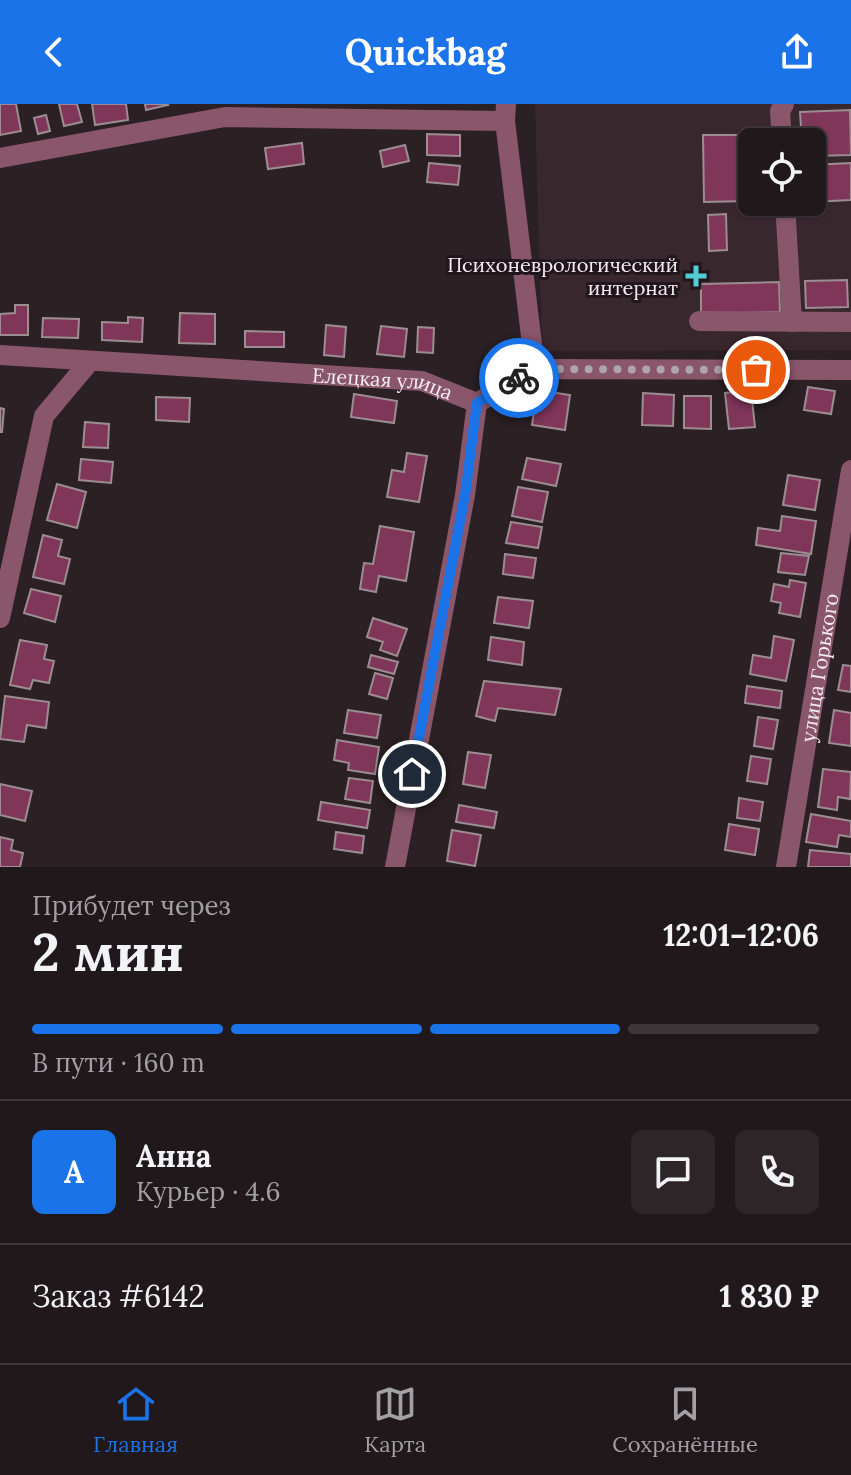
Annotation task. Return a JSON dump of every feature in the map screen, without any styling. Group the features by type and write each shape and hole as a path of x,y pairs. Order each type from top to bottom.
{"street":[{"path":"781,128 780,111 784,104"},
{"path":"0,158 225,117 506,112 535,369 851,370"},
{"path":"786,216 792,322"},
{"path":"699,321 851,322"},
{"name":"Елецкая улица","path":"0,355 422,381 477,403 535,369"},
{"path":"0,618 44,416 90,361"},
{"path":"395,867 465,495 477,403"},
{"name":"улица Горького","path":"786,867 851,470"}],"shaded area":[{"name":"Психоневрологический интернат","path":"535,104 851,104 851,350 542,351"}],"building":[{"path":"0,104 16,104 21,131 0,135"},
{"path":"59,104 77,104 82,122 64,126"},
{"path":"92,104 126,104 128,120 95,125"},
{"path":"145,104 167,104 168,105 146,110"},
{"path":"850,110 851,155 826,156 826,128 801,128 800,112"},
{"path":"46,115 50,131 38,134 34,118"},
{"path":"427,134 460,135 460,156 427,155"},
{"path":"703,135 738,135 738,201 704,202"},
{"path":"302,143 304,164 268,169 265,148"},
{"path":"405,145 409,161 383,167 380,151"},
{"path":"429,163 460,166 458,185 427,182"},
{"path":"851,163 851,200 826,201 826,164"},
{"path":"726,214 727,250 709,251 708,215"},
{"path":"847,280 848,307 806,308 805,281"},
{"path":"779,282 780,312 701,314 701,284"},
{"path":"15,305 28,305 28,335 0,335 0,314 15,313"},
{"path":"180,313 215,314 215,344 179,343"},
{"path":"128,317 143,318 142,342 102,340 102,322 128,323"},
{"path":"43,318 79,319 78,338 42,337"},
{"path":"326,325 346,327 344,357 324,355"},
{"path":"381,326 407,329 404,357 377,354"},
{"path":"418,327 434,328 433,353 417,352"},
{"path":"245,331 284,332 284,347 245,347"},
{"path":"808,387 835,391 831,414 804,410"},
{"path":"537,390 570,395 565,430 532,425"},
{"path":"751,390 755,427 729,429 725,393"},
{"path":"643,393 674,395 673,426 642,425"},
{"path":"354,394 397,401 394,423 351,417"},
{"path":"684,396 711,396 711,429 684,428"},
{"path":"156,397 190,398 189,422 156,420"},
{"path":"0,408 4,409 2,432 0,432"},
{"path":"85,422 109,424 108,448 83,447"},
{"path":"407,453 427,456 419,502 387,497 392,470 404,472"},
{"path":"527,458 561,464 556,486 522,479"},
{"path":"81,459 113,462 111,483 79,480"},
{"path":"788,475 820,480 815,510 783,505"},
{"path":"57,484 86,492 77,528 47,520"},
{"path":"518,487 548,492 542,522 512,516"},
{"path":"782,516 816,521 811,554 756,545 758,528 780,531"},
{"path":"511,522 542,527 538,548 506,543"},
{"path":"380,526 414,532 406,581 379,576 376,592 360,589 364,563 373,564"},
{"path":"43,535 62,540 58,556 70,559 64,584 33,577"},
{"path":"781,553 809,556 805,575 778,572"},
{"path":"505,554 536,558 533,578 503,574"},
{"path":"790,580 806,583 800,617 779,613 781,603 771,601 774,584 789,587"},
{"path":"31,589 61,596 55,622 24,613"},
{"path":"498,597 533,601 529,628 494,623"},
{"path":"373,618 407,629 397,656 380,650 383,642 367,637"},
{"path":"774,636 794,640 786,681 750,674 753,655 771,658"},
{"path":"491,637 524,642 522,665 488,660"},
{"path":"20,640 47,645 44,659 54,661 49,683 33,680 30,689 10,685"},
{"path":"371,655 398,662 394,674 368,667"},
{"path":"843,665 851,666 851,692 838,690"},
{"path":"375,673 393,678 387,699 369,694"},
{"path":"484,681 561,689 555,715 498,708 495,721 476,716"},
{"path":"747,686 782,691 780,708 745,703"},
{"path":"5,696 49,702 46,728 27,725 24,742 0,739"},
{"path":"348,710 381,715 377,738 344,733"},
{"path":"834,710 851,713 851,746 829,743"},
{"path":"758,717 778,720 773,749 754,746"},
{"path":"337,740 379,747 375,774 348,770 349,763 334,760"},
{"path":"468,752 491,755 485,788 463,784"},
{"path":"751,756 771,759 767,784 747,781"},
{"path":"823,769 851,772 850,799 838,797 837,810 818,807"},
{"path":"349,778 373,781 370,803 345,799"},
{"path":"0,784 32,791 25,821 0,815"},
{"path":"739,798 763,802 760,821 737,818"},
{"path":"321,802 370,810 367,828 318,820"},
{"path":"459,805 497,812 494,828 456,822"},
{"path":"811,814 851,821 851,837 839,835 837,847 806,842"},
{"path":"729,824 759,829 755,855 725,850"},
{"path":"452,830 481,835 475,866 447,861"},
{"path":"336,832 364,836 362,853 334,849"},
{"path":"0,837 13,840 11,850 23,853 20,867 0,867"},
{"path":"810,850 851,854 851,867 808,867"}],"way so far":[{"path":"519,378 535,369 756,370"}],"place":[{"name":"Психоневрологический интернат","path":"696,276"}],"route":[{"path":"412,774 465,495 477,403 519,378"}]}
